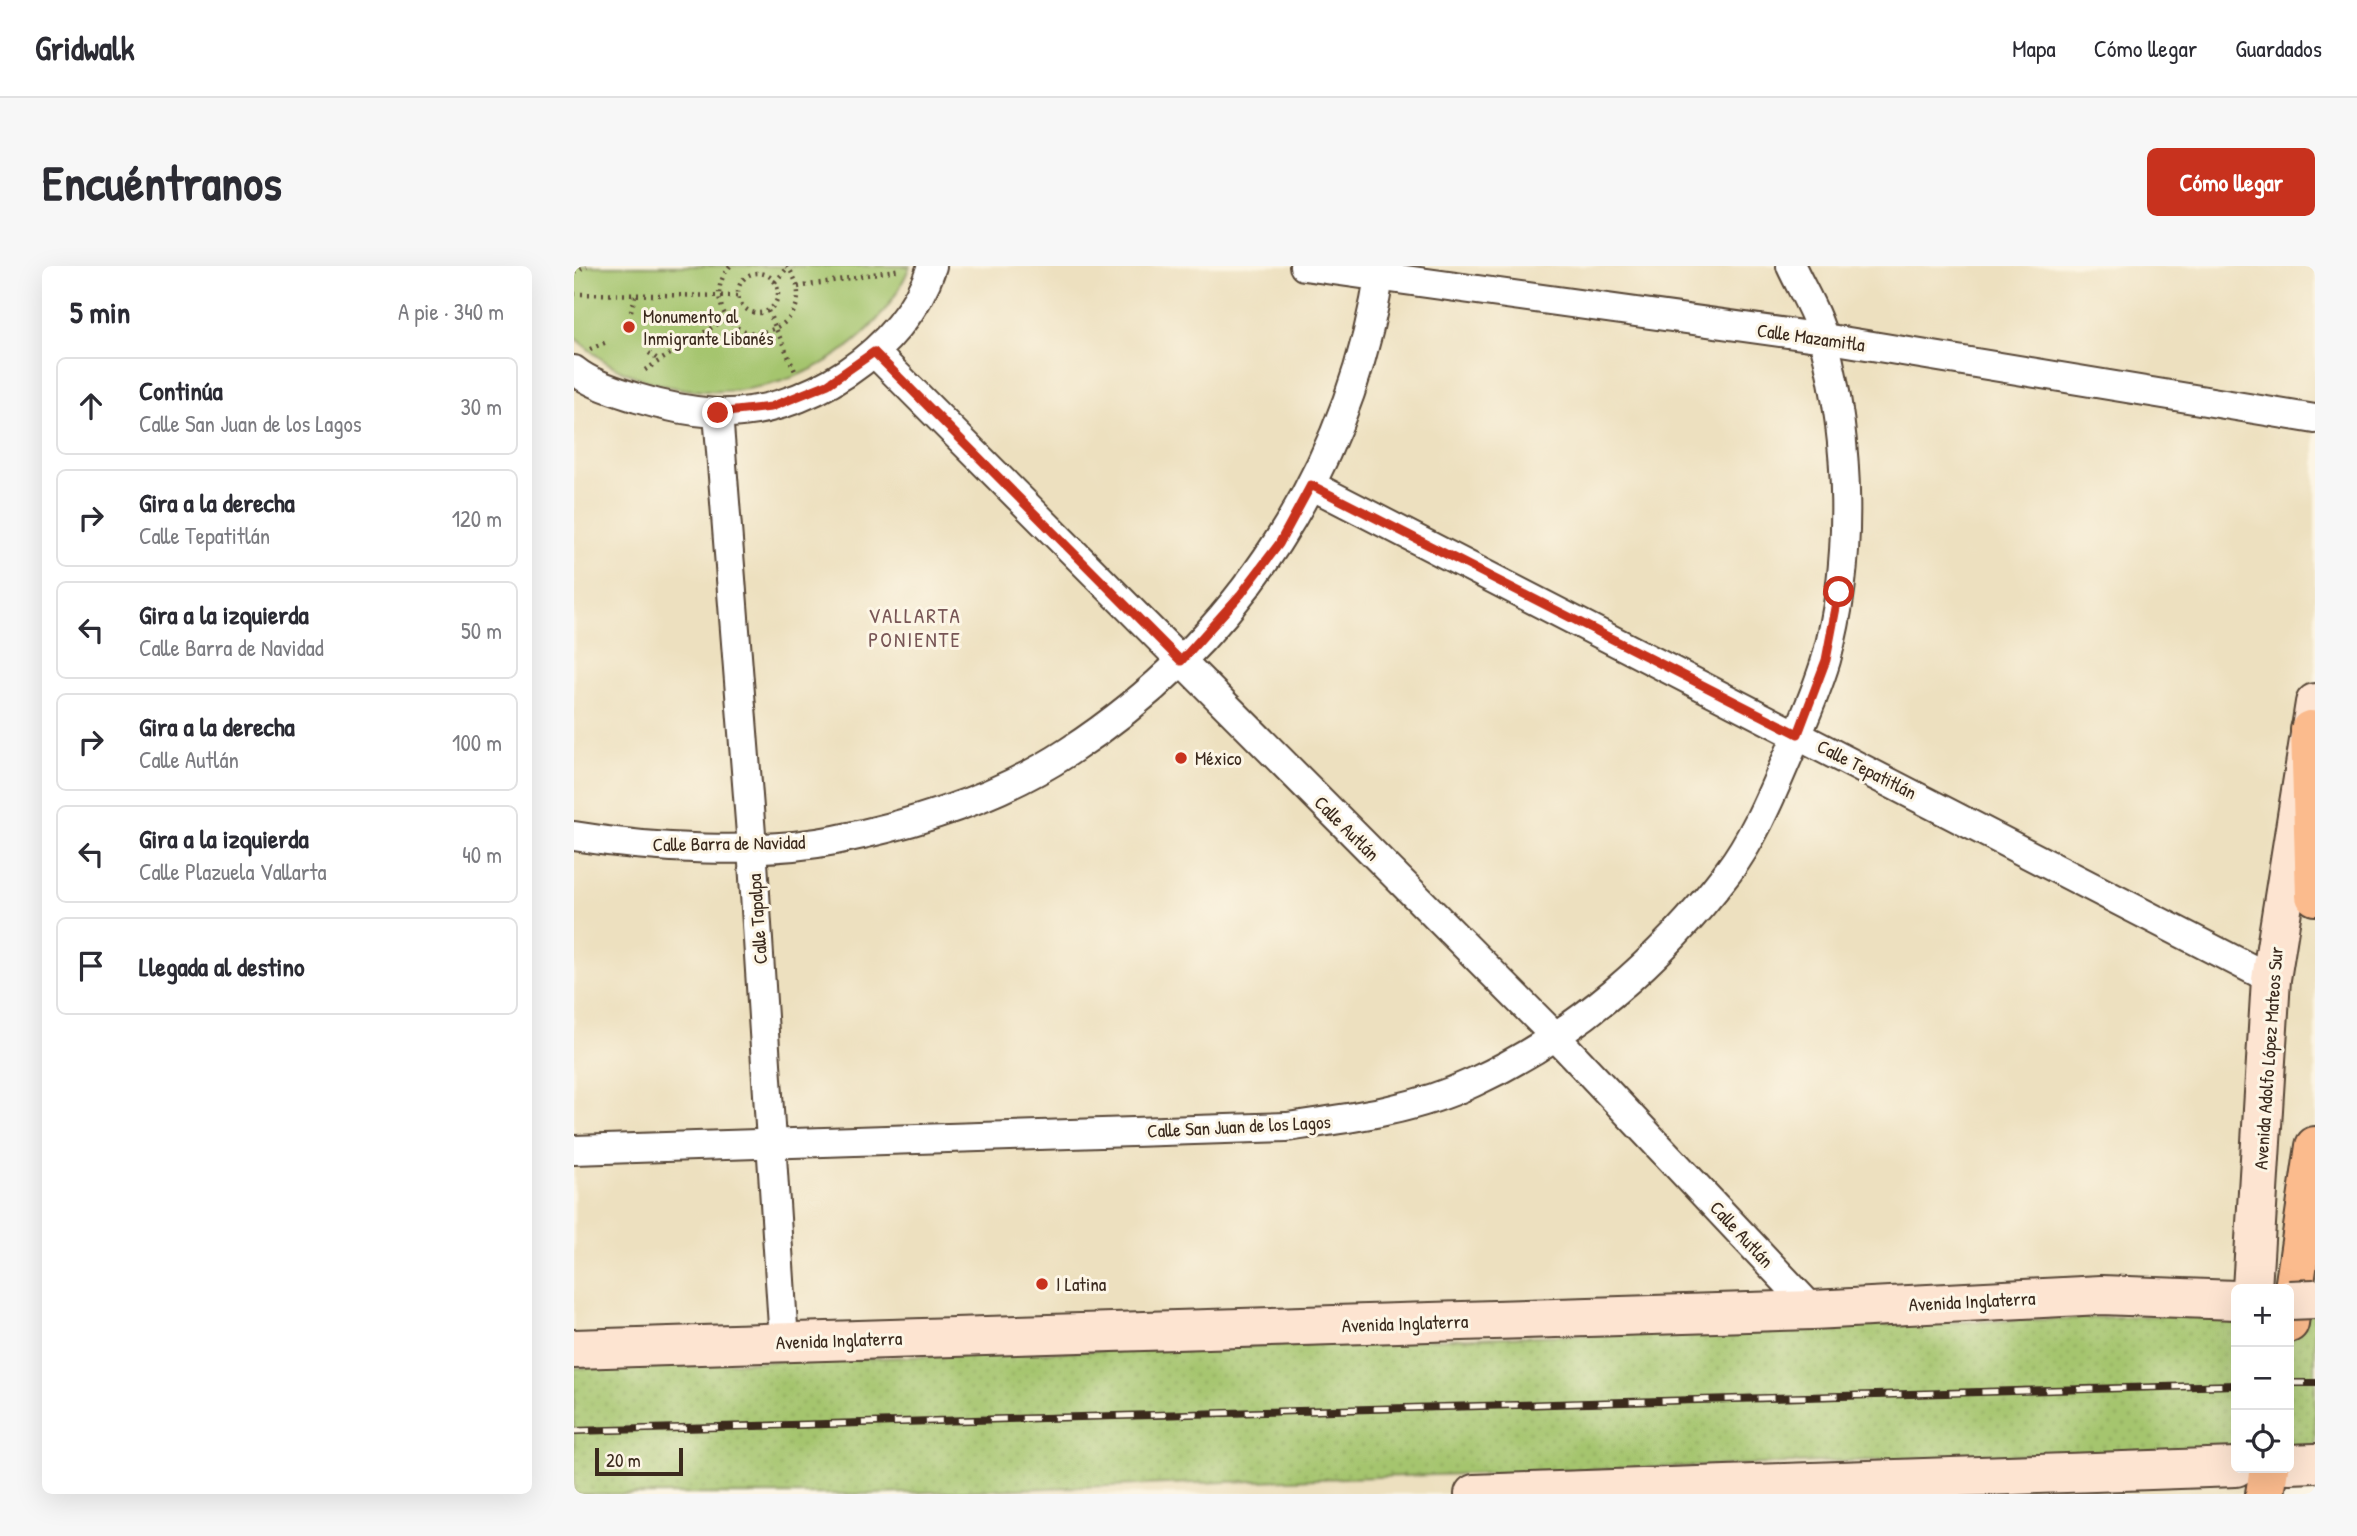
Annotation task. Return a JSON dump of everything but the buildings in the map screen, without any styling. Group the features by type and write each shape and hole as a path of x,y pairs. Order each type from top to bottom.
{"main road":[{"path":"2312,717 2315,896"},
{"path":"2294,1289 2315,1146"},
{"path":"2245,1473 2265,1494"}],"street":[{"path":"577,378 667,407 718,413 771,407 828,384 874,352 905,317 932,266"},
{"name":"Calle Mazamitla","path":"1304,266 1380,272 1824,338 2315,419"},
{"name":"Calle San Juan de los Lagos","path":"574,1150 1287,1127 1347,1119 1413,1105 1472,1083 1555,1036 1602,1002 1663,949 1730,870 1768,801 1798,734 1826,660 1839,592 1845,524 1841,447 1824,338 1791,266"},
{"name":"Calle Barra de Navidad","path":"574,836 617,843 752,847 832,841 911,822 992,792 1067,753 1121,713 1181,661 1241,594 1279,544 1311,485 1355,382 1380,272"},
{"name":"Calle Autlán","path":"874,352 1555,1036 1813,1310"},
{"name":"Calle Tapalpa","path":"718,413 752,847 784,1342"},
{"name":"Calle Tepatitlán","path":"1311,485 2271,979"},
{"name":"Avenida Adolfo López Mateos Sur","path":"2252,1284 2271,979 2312,717"},
{"name":"Avenida Inglaterra","path":"574,1349 1813,1310 2101,1295 2231,1300"},
{"path":"2294,1300 2315,1299"},
{"path":"2294,1464 2315,1463"},
{"path":"1474,1494 1788,1489 2231,1469"}],"path":[{"path":"574,272 587,266"},
{"path":"730,266 720,283 719,296 727,318 736,327 749,332 763,333 776,329 794,312 798,287 788,266 775,282"},
{"path":"798,287 902,269"},
{"path":"738,296 741,284 751,275 764,274 775,282 778,295 768,311"},
{"path":"574,294 738,296"},
{"path":"631,312 635,295"},
{"path":"738,296 749,311 768,311"},
{"path":"768,311 797,374"},
{"path":"636,375 727,318"},
{"path":"649,353 659,360"}],"green space":[{"path":"574,266 910,266 889,304 862,336 828,360 791,378 751,388 709,391 667,386 627,373 606,362 574,337"},
{"path":"2315,1311 2315,1445 2294,1446 2294,1312"},
{"path":"2231,1313 2231,1448 872,1494 574,1494 574,1368"}],"railway":[{"path":"2294,1383 2315,1383"},
{"path":"574,1431 2231,1385"}],"place":[{"name":"Monumento al Inmigrante Libanés","path":"629,327"},
{"name":"México","path":"1181,758"},
{"name":"I Latina","path":"1042,1284"}],"district":[{"name":"VALLARTA PONIENTE","path":"915,627"}],"route":[{"path":"718,413 771,407 828,384 874,352 1181,661 1241,594 1279,544 1311,485 1798,734 1826,660 1839,592"}]}
